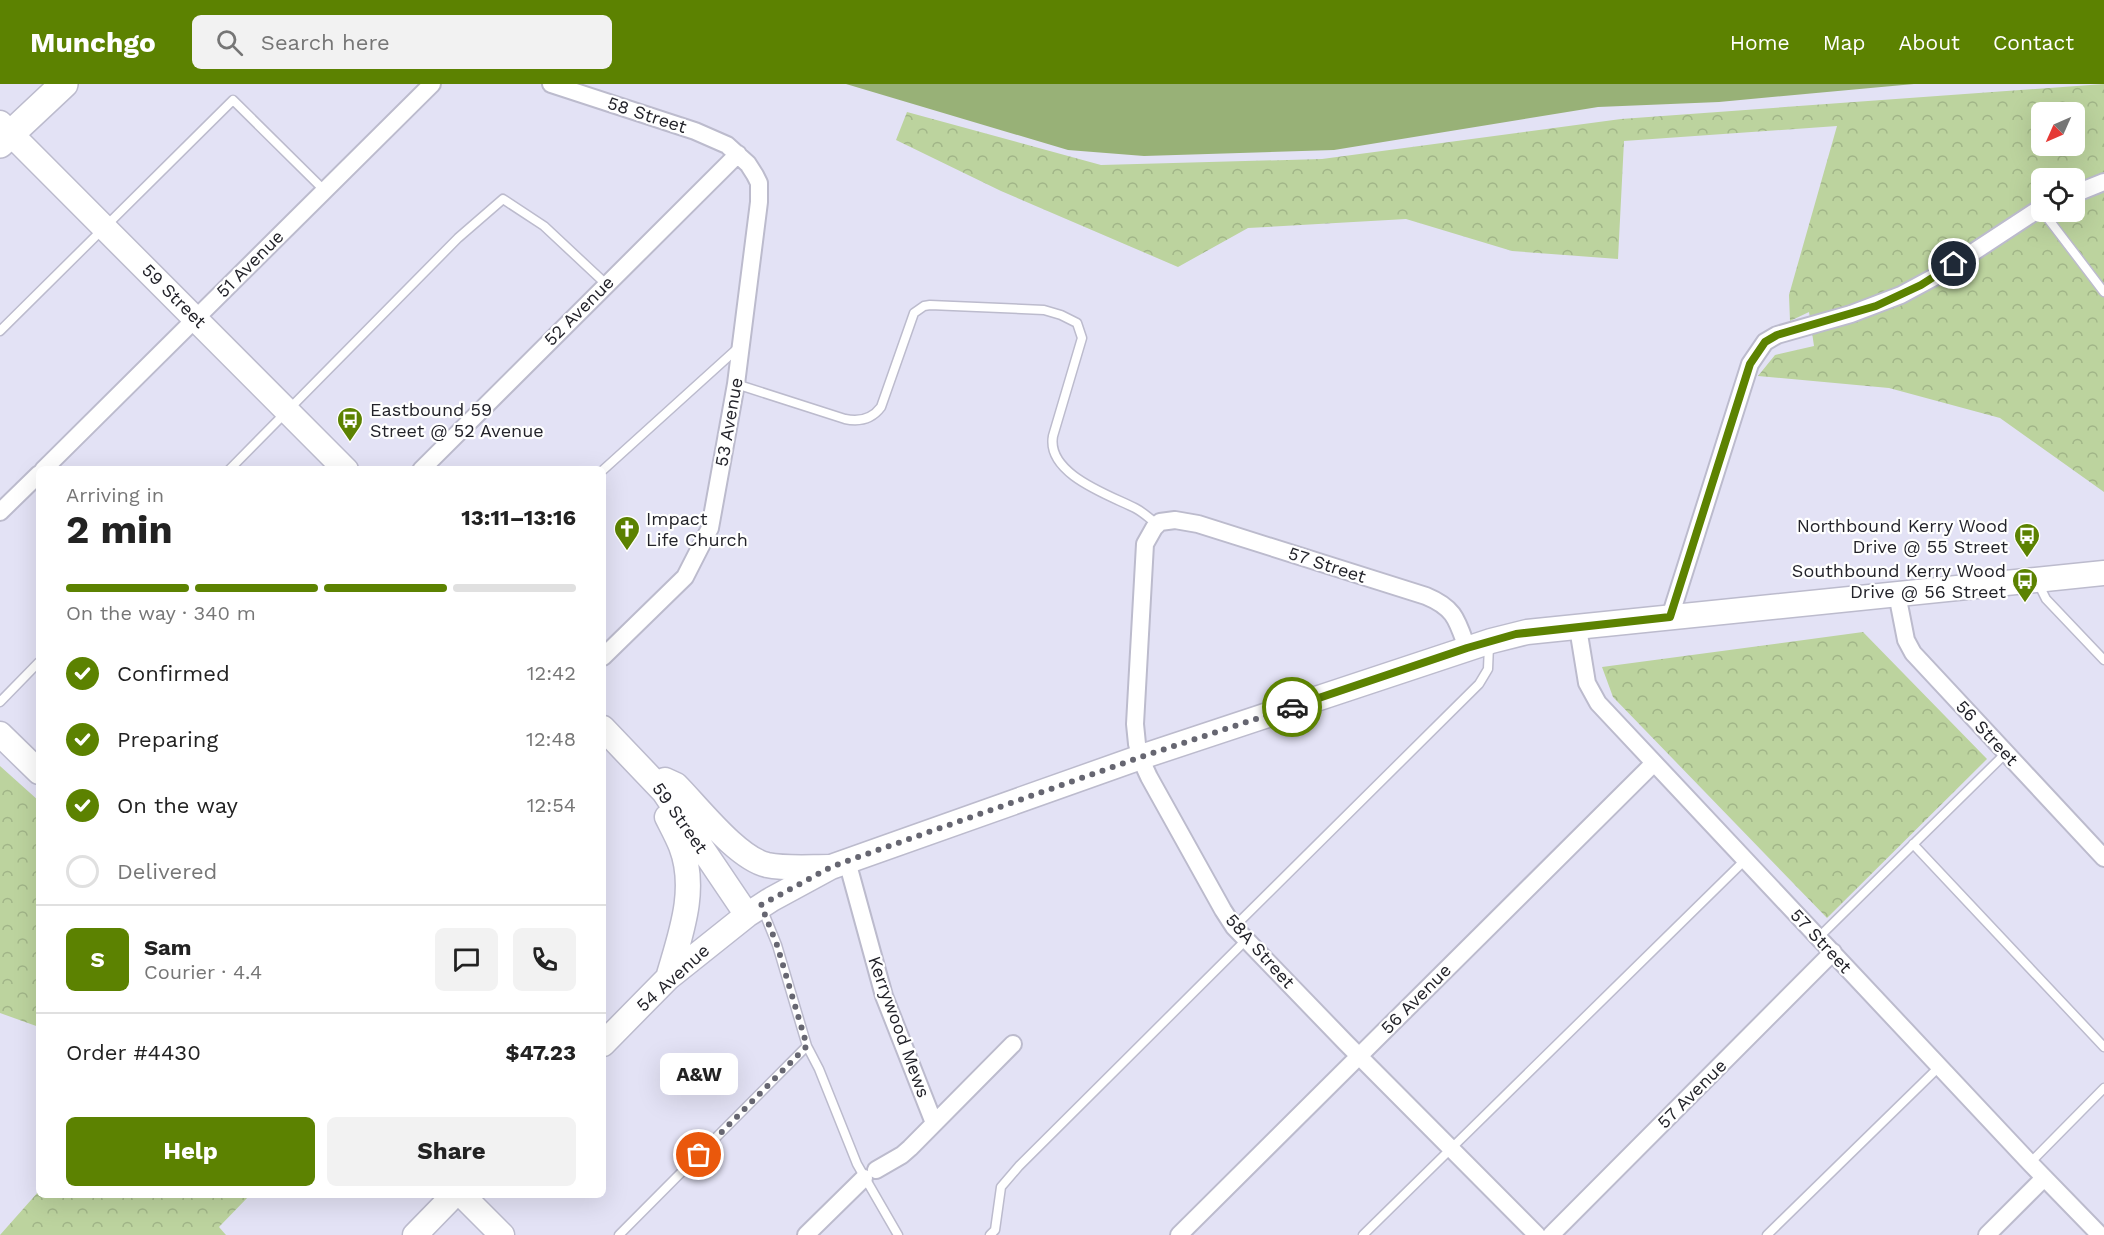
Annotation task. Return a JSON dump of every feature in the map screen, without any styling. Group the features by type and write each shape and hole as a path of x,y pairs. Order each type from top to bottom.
{"main road":[{"path":"4,134 64,84"}],"street":[{"name":"51 Avenue","path":"47,466 432,84"},
{"name":"58 Street","path":"551,84 695,131 712,138 738,154"},
{"name":"59 Street","path":"4,134 105,227 342,466"},
{"name":"52 Avenue","path":"425,466 738,154"},
{"name":"53 Avenue","path":"606,654 685,577 710,528 736,384 759,202 759,183 748,164 738,154"},
{"path":"2085,190 2104,182"},
{"path":"1670,617 1750,364 1765,342 1777,335 1851,314 1901,295 1940,274 2031,215"},
{"path":"0,512 36,477"},
{"name":"57 Street","path":"1159,523 1175,520 1198,524 1426,596 1451,611 1478,645"},
{"name":"58A Street","path":"1159,523 1149,536 1144,554 1135,724 1141,757 1155,787 1234,927 1538,1235"},
{"path":"644,769 676,785 727,838 754,860 777,866 839,864 1141,757 1478,645 1527,632 2104,573"},
{"name":"56 Street","path":"1897,594 1906,640 1913,652 2104,858"},
{"name":"57 Street","path":"1578,628 1589,689 1598,703 2100,1235"},
{"name":"59 Street","path":"606,731 644,769 674,805 754,910"},
{"path":"0,734 36,769"},
{"name":"56 Avenue","path":"1179,1235 1654,763"},
{"path":"644,769 681,846 688,883 688,898 668,978"},
{"name":"54 Avenue","path":"606,1041 668,978 754,910 839,864"},
{"name":"Kerrywood Mews","path":"839,864 884,996 934,1123"},
{"name":"57 Avenue","path":"1551,1235 1833,952"},
{"name":"Kerrywood Mews","path":"806,1235 870,1174 902,1155 1013,1044"},
{"path":"1987,1235 2044,1178"},
{"path":"415,1235 451,1198"},
{"path":"465,1198 502,1235"}],"lane":[{"path":"0,331 233,100 324,190"},
{"path":"233,466 458,238 503,199 544,225 606,284"},
{"path":"2051,222 2104,292"},
{"path":"736,384 845,419 858,420 872,416 881,407 914,313 924,306 1044,310 1061,315 1077,323 1083,338 1053,436 1052,442 1056,455 1074,476 1088,487 1137,509 1159,523"},
{"path":"606,467 740,347"},
{"path":"2037,580 2046,599 2104,660"},
{"path":"1234,927 1479,684 1488,669 1478,645"},
{"path":"0,702 36,665"},
{"path":"1819,938 2006,753"},
{"path":"1912,844 2104,1047"},
{"path":"1363,1235 1745,860"},
{"path":"754,910 777,945 807,1046 819,1069 857,1164 870,1174 898,1235"},
{"path":"990,1235 995,1230 1001,1187 1013,1173 1246,940"},
{"path":"619,1235 807,1046"},
{"path":"1767,1235 1940,1066"},
{"path":"2030,1163 2104,1088"}],"green space":[{"path":"2104,84 2104,492 2000,418 1889,388 1758,376 1775,355 1814,346 1809,312 1790,321 1789,295 1837,126 1624,141 1618,259 1512,251 1406,219 1248,228 1178,267 1001,191 896,140 907,112 1101,165 1322,159 1621,119"},
{"path":"1863,632 1987,759 1827,918 1613,697 1602,667"},
{"path":"0,766 36,798 36,1026 0,1013"},
{"path":"36,1194 36,1198 247,1198 219,1227 226,1235 0,1235"}],"shaded area":[{"path":"846,84 1914,84 1719,102 1598,107 1334,150 1144,156 1068,150"}],"way so far":[{"path":"699,1155 807,1046 777,945 761,905 831,867 847,861 1141,757 1292,707"}],"place":[{"name":"Eastbound 59 Street @ 52 Avenue","path":"350,443"},
{"name":"Impact Life Church","path":"627,552"},
{"name":"Northbound Kerry Wood Drive @ 55 Street","path":"2027,559"},
{"name":"Southbound Kerry Wood Drive @ 56 Street","path":"2025,604"},
{"name":"A&W","path":"699,1155"}],"route":[{"path":"1292,707 1491,640 1516,634 1670,617 1750,364 1765,342 1777,335 1876,306 1901,295 1954,264"}]}
